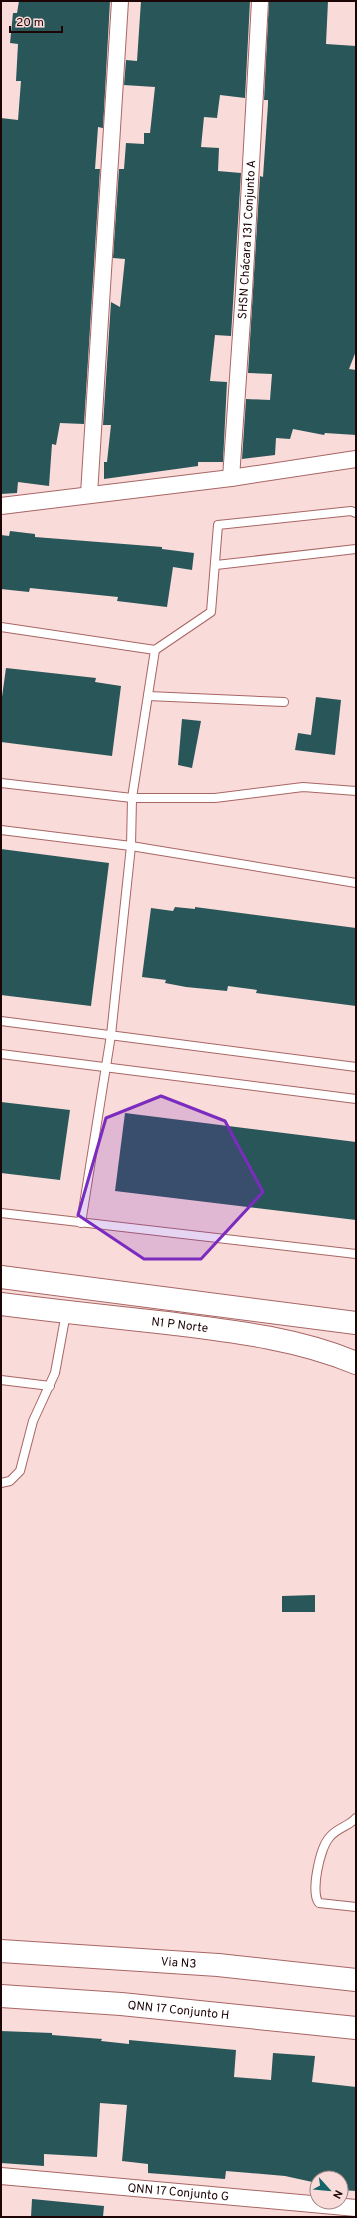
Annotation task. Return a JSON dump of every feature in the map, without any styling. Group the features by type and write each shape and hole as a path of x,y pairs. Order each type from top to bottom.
{"main road":[{"name":"N1 P Norte","path":"1,1277 356,1323"},
{"name":"N1 P Norte","path":"1,1304 239,1332 292,1342 338,1355 356,1363"},
{"name":"Via N3","path":"1,1951 218,1965 356,1980"},
{"path":"1,1965 131,1968 218,1965"},
{"name":"QNN 17 Conjunto H","path":"2,1995 129,2005 356,2028"}],"street":[{"path":"89,494 120,1"},
{"name":"SHSN Chácara 131 Conjunto A","path":"231,478 244,291 260,1"},
{"path":"1,506 89,494 231,478 356,459"},
{"name":"QNN 17 Conjunto G","path":"1,2176 356,2208"}],"lane":[{"path":"1,627 156,650 211,612 218,526 351,511 356,513"},
{"path":"216,565 356,549"},
{"path":"81,1223 107,1066 131,846 132,798 156,650"},
{"path":"148,696 284,702"},
{"path":"1,783 132,798 215,798 303,787 356,790"},
{"path":"1,830 131,846 356,883"},
{"path":"1,1021 356,1067"},
{"path":"1,1054 107,1066 356,1099"},
{"path":"1,1214 356,1254"},
{"path":"1,1483 10,1481 20,1471 33,1421 55,1373 66,1312"},
{"path":"1,1380 50,1386"},
{"path":"356,1818 347,1826 335,1831 328,1838 322,1850 315,1894 319,1902 326,1905 356,1907"}],"highlighted area":[{"path":"161,1096 225,1121 263,1192 201,1259 144,1259 78,1215 106,1118"}],"building":[{"path":"19,1 110,1 103,128 98,127 95,169 100,169 84,424 60,423 56,445 52,444 49,486 18,482 17,493 1,494 1,118 18,120 21,81 16,81 18,44 10,43 13,13 17,13"},
{"path":"141,1 250,1 245,98 220,95 217,118 204,117 201,147 219,148 218,171 241,173 231,336 215,335 210,381 227,382 223,462 198,462 198,466 104,479 104,462 107,462 111,425 103,425 111,302 120,307 125,259 113,258 119,169 124,169 126,143 144,144 144,133 150,133 155,87 124,85 126,60 137,61"},
{"path":"269,1 328,1 326,44 356,46 356,351 349,369 356,370 356,435 325,433 324,435 293,429 290,439 276,438 275,455 242,459 246,399 270,400 272,374 248,373 260,176 263,177 268,104 268,100 264,100"},
{"path":"10,531 35,534 35,537 162,547 162,549 194,553 192,570 173,567 167,607 117,601 118,597 30,588 29,592 1,589 1,535 9,536"},
{"path":"6,668 96,678 95,682 121,686 112,756 1,742 1,704"},
{"path":"316,697 341,700 335,755 295,750 298,733 311,735"},
{"path":"182,719 201,721 192,768 178,765"},
{"path":"1,849 109,863 91,1006 1,995"},
{"path":"175,907 195,909 195,907 356,928 356,1006 256,993 257,990 228,986 227,991 186,987 165,983 166,980 142,977 151,908 173,911"},
{"path":"1,1102 70,1110 60,1180 1,1173"},
{"path":"125,1113 356,1142 356,1220 115,1191"},
{"path":"315,1595 315,1612 282,1612 282,1596"},
{"path":"1,2031 52,2033 52,2035 102,2039 101,2041 129,2044 129,2040 236,2050 234,2077 271,2080 273,2053 315,2056 312,2082 356,2087 356,2191 349,2191 349,2170 309,2170 309,2181 285,2176 226,2171 225,2179 148,2173 148,2164 122,2161 127,2105 100,2103 97,2157 44,2154 44,2166 1,2163"},
{"path":"32,2199 104,2206 103,2217 31,2217"}]}
